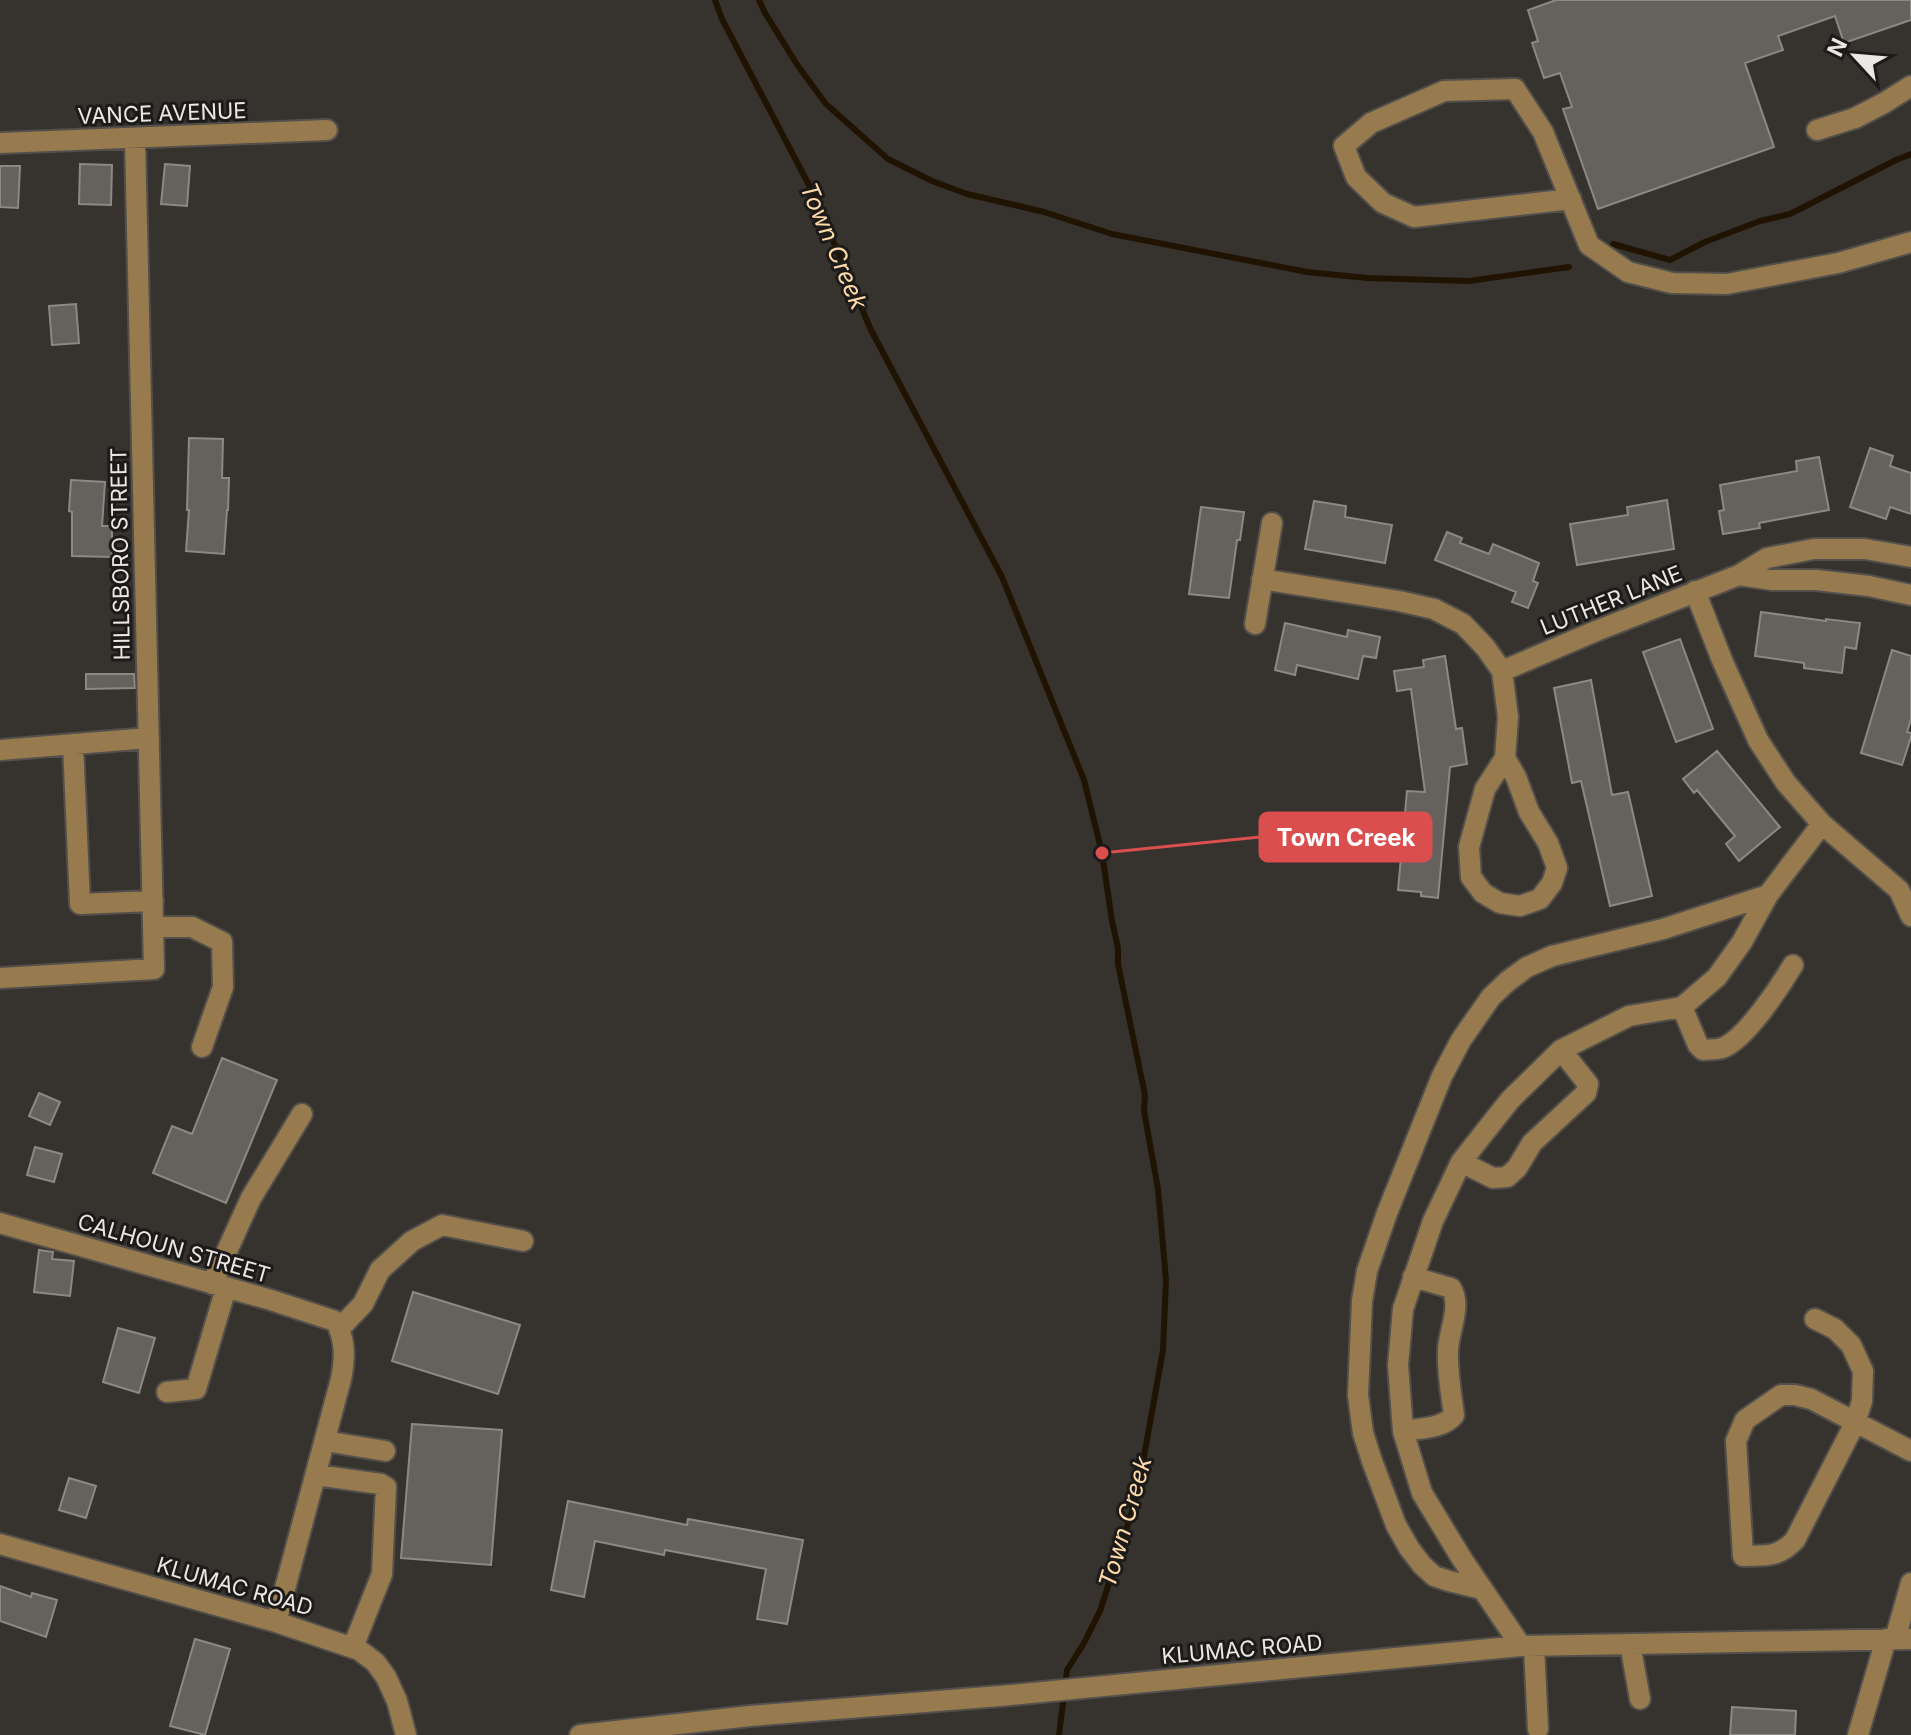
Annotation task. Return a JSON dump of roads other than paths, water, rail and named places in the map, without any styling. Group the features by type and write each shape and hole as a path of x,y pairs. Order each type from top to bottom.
{"street":[{"path":"1817,130 1855,118 1911,86"},
{"path":"1571,199 1414,217 1383,203 1356,177 1344,146 1371,123 1444,91 1515,89 1543,132 1571,199 1589,245 1628,272 1672,283 1727,284 1838,263 1911,242"},
{"name":"VANCE AVENUE","path":"0,143 327,130"},
{"name":"HILLSBORO STREET","path":"0,978 154,969 135,139"},
{"path":"1255,624 1272,523"},
{"name":"LUTHER LANE","path":"1502,671 1739,575 1767,558 1814,549 1865,549 1911,557"},
{"name":"LUTHER LANE","path":"1739,575 1869,586 1911,595"},
{"path":"1262,579 1434,609 1463,624 1485,647 1502,671 1508,717 1505,758 1485,789 1469,847 1471,877 1483,893 1500,903 1520,906 1540,899 1552,883 1557,868 1548,843 1529,812 1505,758"},
{"path":"1695,591 1758,740 1786,783 1822,824 1905,889 1911,916"},
{"path":"0,750 149,738"},
{"path":"73,744 80,904 153,901"},
{"path":"1538,1729 1528,1646 1482,1589 1422,1493 1403,1431 1398,1365 1403,1309 1413,1277 1433,1221 1461,1162 1510,1100 1561,1050 1629,1016 1682,1007 1717,977 1742,942 1768,895 1822,824"},
{"path":"1482,1589 1434,1576 1409,1548 1396,1525 1372,1461 1363,1433 1358,1395 1362,1301 1367,1271 1442,1076 1461,1040 1491,997 1527,967 1552,956 1663,929 1768,895"},
{"path":"154,927 192,927 222,942 223,987 202,1047"},
{"path":"1682,1007 1698,1045 1703,1050 1722,1048 1747,1029 1793,965"},
{"path":"1461,1162 1493,1178 1507,1177 1517,1168 1532,1143 1586,1093 1588,1084 1561,1050"},
{"path":"167,1392 196,1389 219,1286 251,1198 302,1114"},
{"name":"CALHOUN STREET","path":"0,1223 338,1324"},
{"path":"276,1622 344,1361 338,1324 363,1304 380,1270 412,1241 442,1225 523,1241"},
{"path":"1403,1431 1435,1426 1449,1421 1454,1415 1448,1347 1456,1296 1451,1288 1413,1277"},
{"path":"1815,1319 1835,1329 1851,1345 1863,1371 1862,1401 1855,1423 1795,1540 1784,1551 1743,1556 1736,1441 1745,1420 1781,1395 1811,1399 1855,1423 1911,1451"},
{"path":"325,1441 385,1451"},
{"path":"316,1475 386,1487 382,1574 353,1647"},
{"name":"KLUMAC ROAD","path":"0,1544 276,1622 353,1647 369,1657 386,1677 397,1701 406,1735"},
{"path":"1858,1735 1897,1639 1911,1583"},
{"name":"KLUMAC ROAD","path":"580,1735 750,1716 1101,1687 1528,1646 1897,1639"},
{"path":"1630,1644 1640,1699"}],"waterway":[{"name":"Town Creek","path":"715,0 810,187 871,330 1002,577 1084,780 1102,853 1118,964 1145,1095 1144,1111 1158,1189 1166,1280 1163,1350 1137,1496 1100,1611 1067,1670 1059,1735"},
{"path":"759,0 798,66 826,104 888,159 967,194 1044,212 1112,234 1307,272 1367,278 1469,281 1569,267"},
{"path":"1613,244 1670,260 1705,242 1760,221 1790,214 1911,154"}],"place":[{"name":"Town Creek","path":"1102,853"}]}
